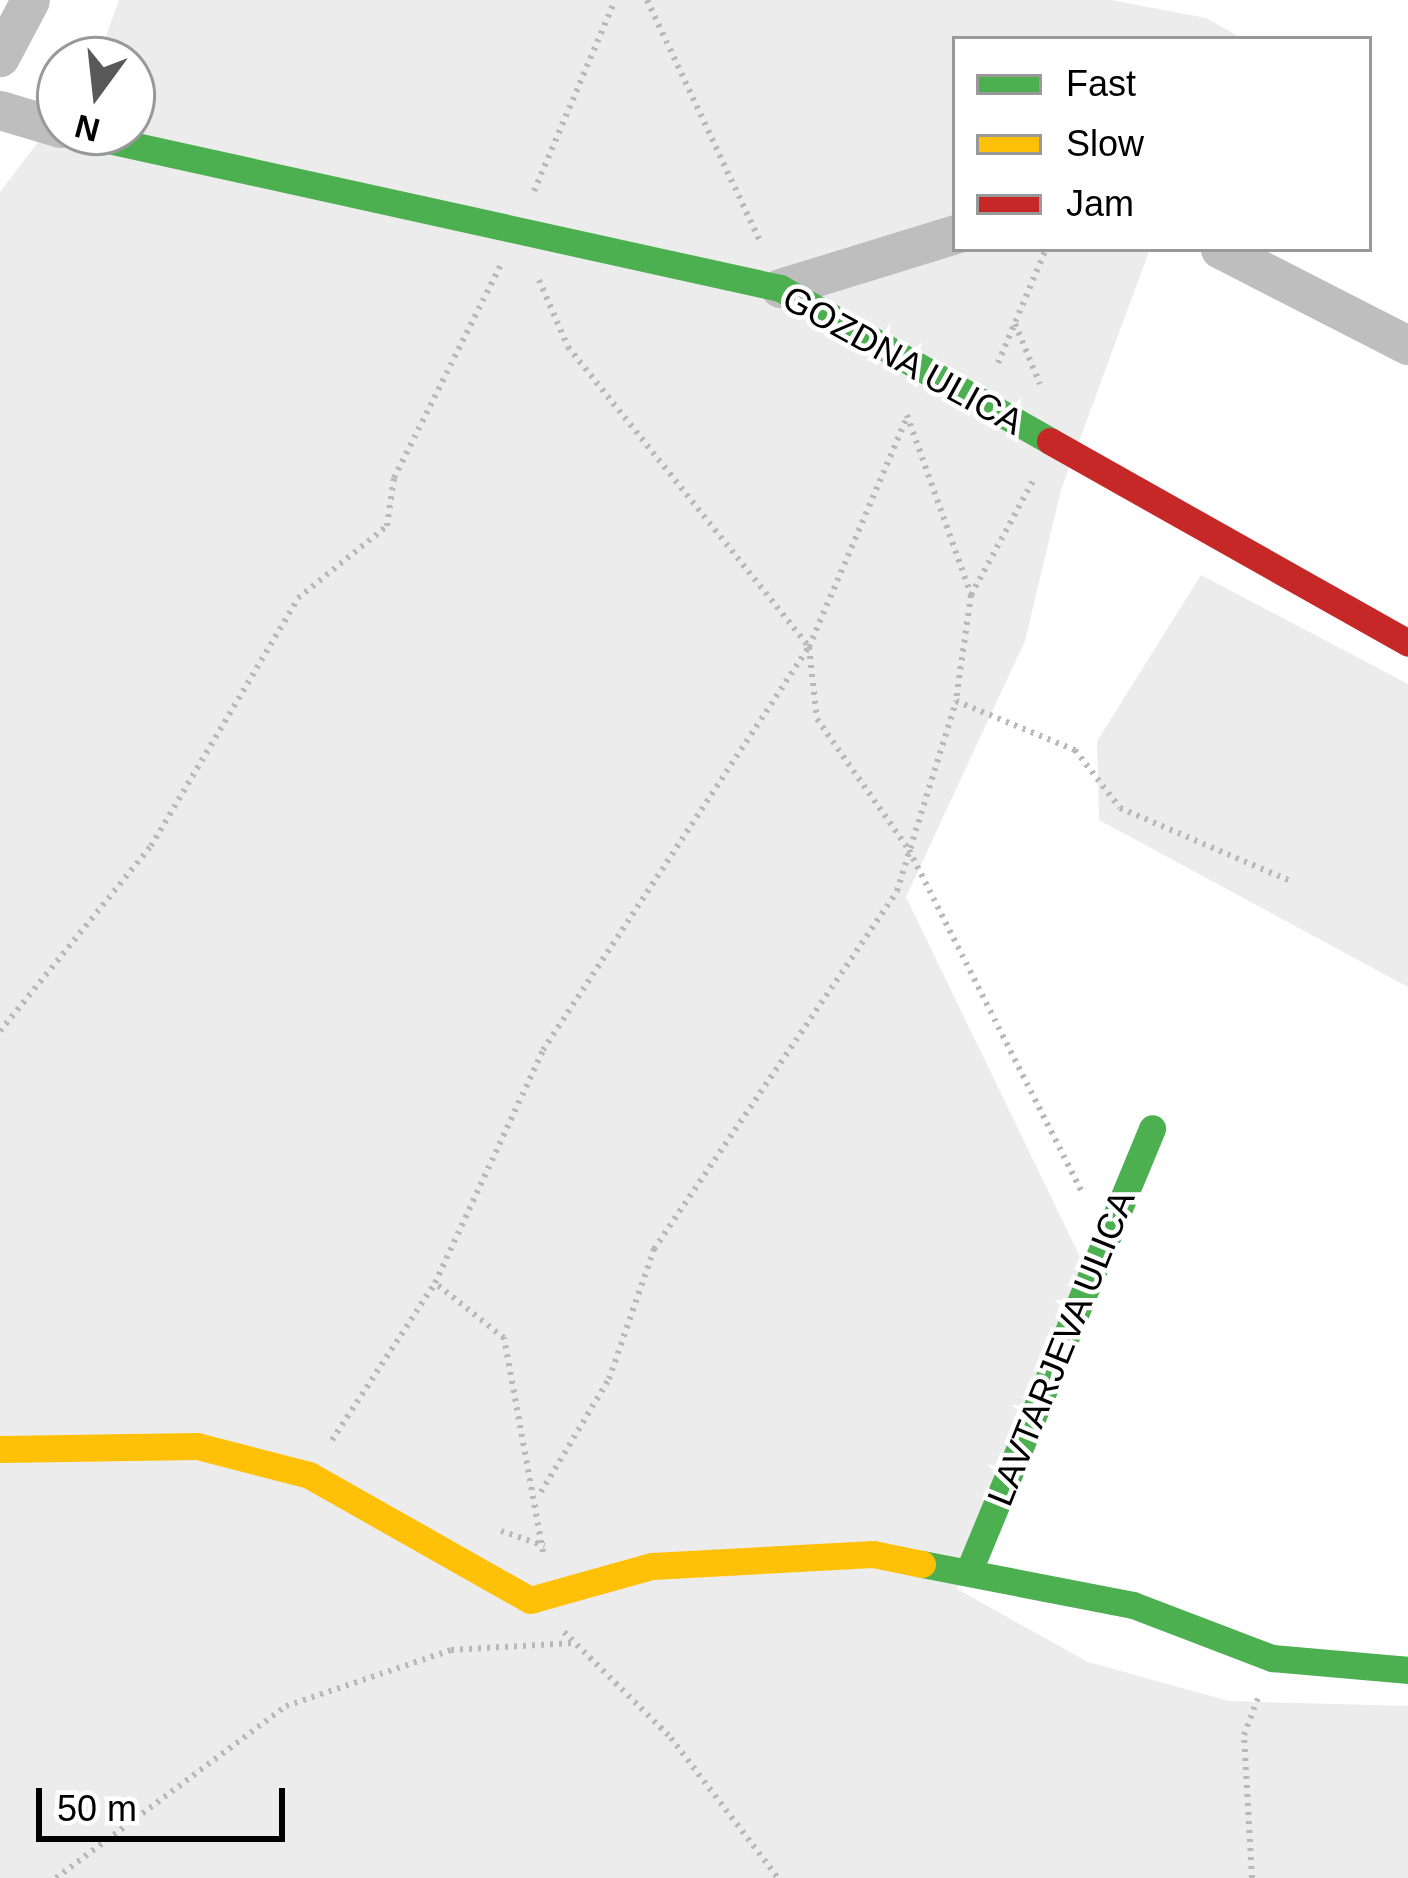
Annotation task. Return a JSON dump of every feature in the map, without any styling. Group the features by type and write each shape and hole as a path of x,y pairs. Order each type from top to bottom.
{"street":[{"path":"0,57 30,0"},
{"path":"0,110 36,121"},
{"name":"GOZDNA ULICA","path":"156,150 780,288 915,370 1054,443 1408,644"},
{"path":"780,288 952,235"},
{"path":"1226,252 1408,345"},
{"name":"LAVTARJEVA ULICA","path":"970,1568 1152,1128"},
{"path":"0,1449 197,1446 309,1475 530,1600 652,1566 873,1554 970,1568 1132,1605 1272,1658 1407,1665"}],"path":[{"path":"0,1030 151,846 298,598 387,526 394,478 518,230 615,0"},
{"path":"647,0 780,288"},
{"path":"518,230 568,347 809,647 817,719 909,850 1104,1237"},
{"path":"983,406 1045,252"},
{"path":"309,1475 435,1282 543,1050 809,647 907,417 915,370"},
{"path":"907,417 970,595"},
{"path":"539,1496 609,1379 654,1249 897,891 956,701 970,595 1054,443"},
{"path":"956,701 1075,750 1120,808 1293,882"},
{"path":"435,1282 505,1338 539,1496 544,1546 530,1600 671,1738 778,1878"},
{"path":"494,1528 544,1546 564,1547"},
{"path":"56,1878 286,1706 451,1650 577,1643"},
{"path":"1252,1878 1244,1735 1272,1658"}],"shaded area":[{"path":"119,0 1111,0 1206,18 1238,36 952,36 952,252 1149,252 1061,490 1025,641 906,897 1084,1265 957,1589 1088,1662 1229,1701 1408,1706 1408,1878 0,1878 0,192 36,145 36,156 156,156 156,36 106,36"},
{"path":"1201,575 1408,684 1408,987 1099,820 1097,741"}],"traffic: fast":[{"path":"156,151 780,288 1050,441"},
{"path":"970,1568 1152,1128"},
{"path":"922,1564 1133,1605 1272,1658 1408,1670"}],"traffic: slow":[{"path":"0,1449 197,1446 309,1475 530,1600 652,1566 873,1554 922,1564"}],"traffic: jam":[{"path":"1050,441 1408,643"}]}
